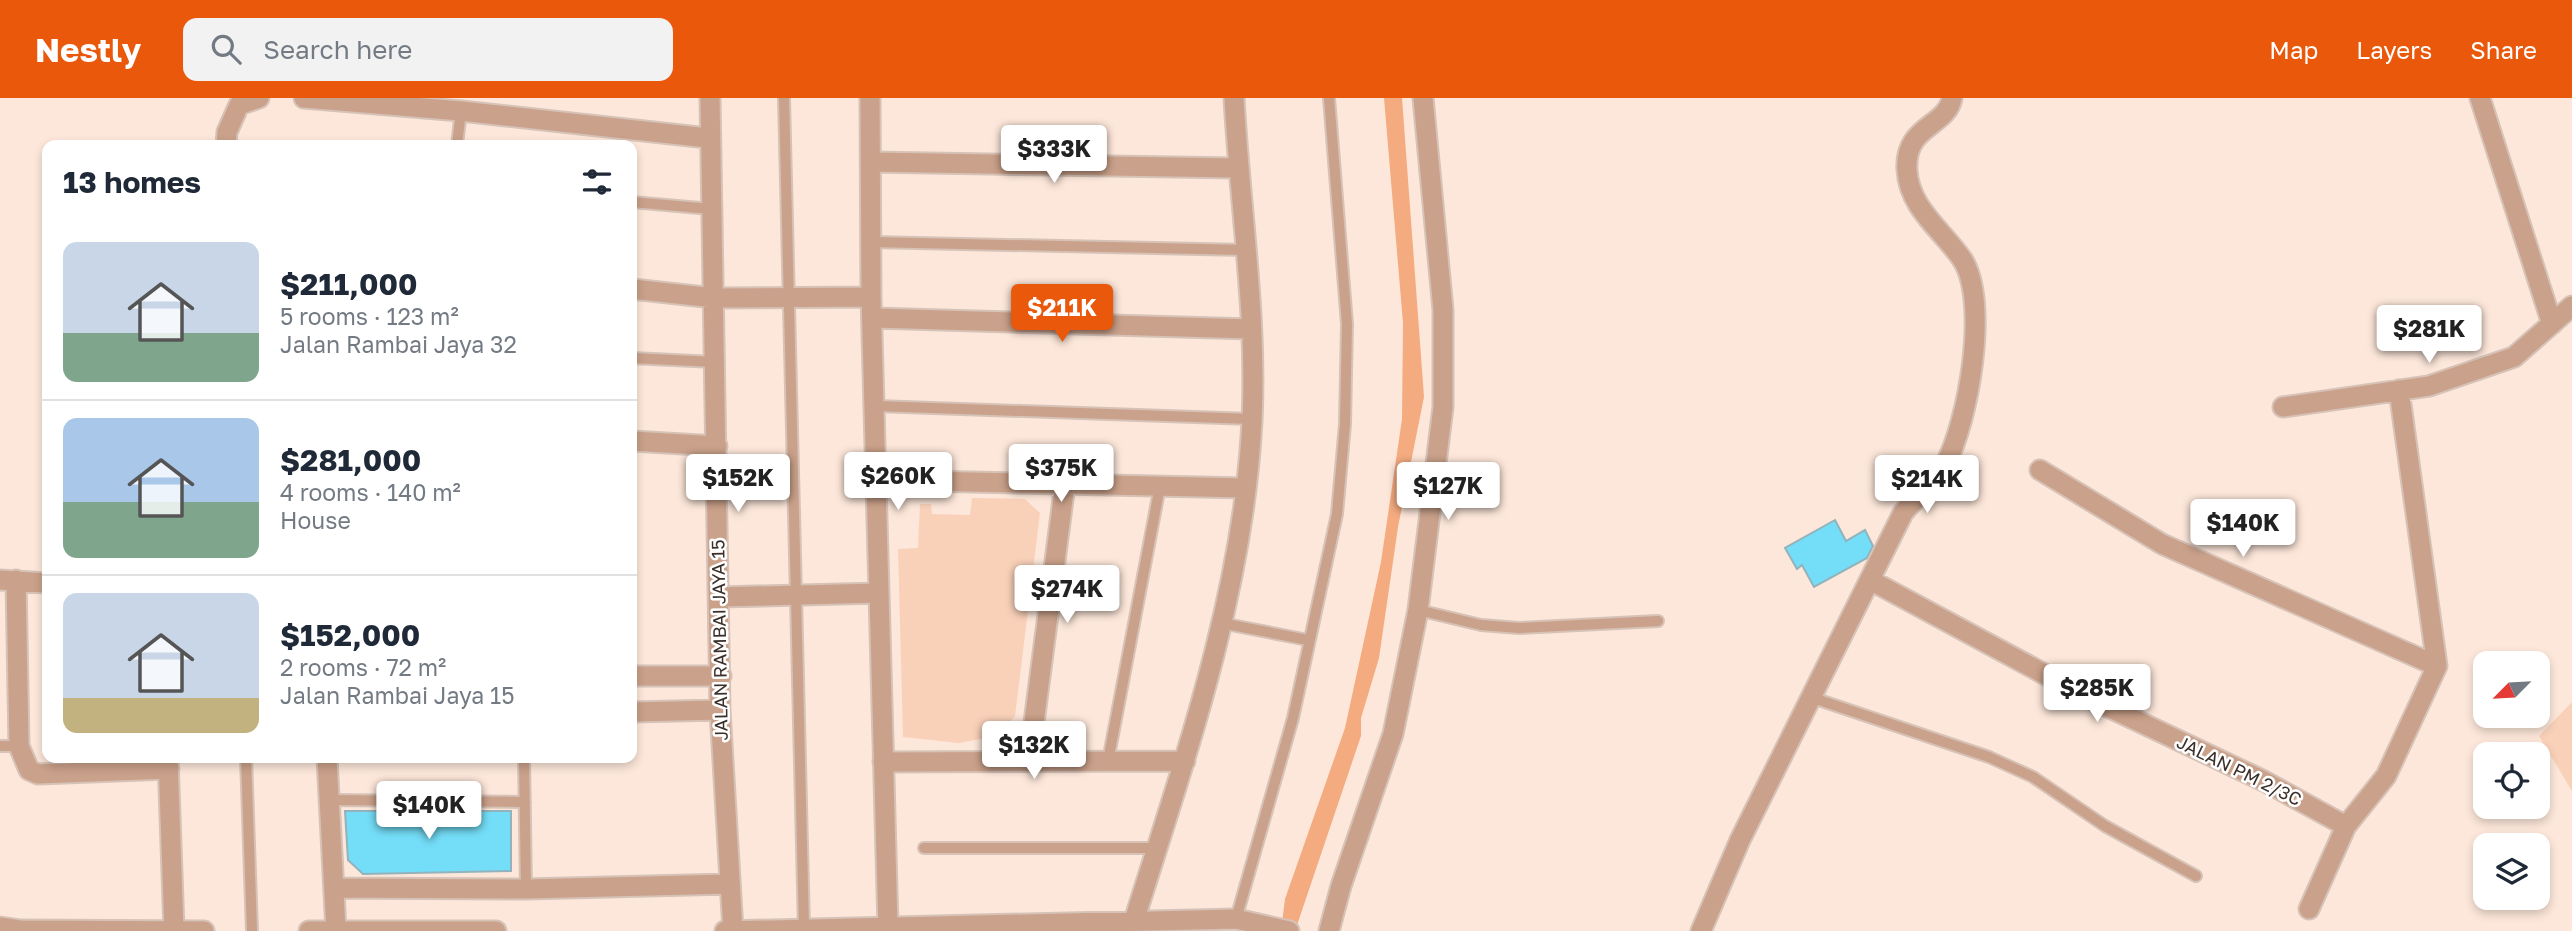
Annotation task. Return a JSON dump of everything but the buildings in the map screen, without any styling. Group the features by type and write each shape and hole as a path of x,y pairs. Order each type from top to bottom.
{"street":[{"path":"226,140 227,132 239,105 259,98"},
{"path":"304,98 461,111 708,138"},
{"name":"JALAN RAMBAI JAYA 15","path":"710,98 708,138 714,298 720,710 733,931"},
{"path":"870,98 871,297 874,318 888,927"},
{"path":"1134,921 1185,761 1221,623 1246,488 1252,419 1251,329 1237,168 1234,98"},
{"path":"1329,931 1341,886 1393,734 1418,610 1443,407 1445,353 1423,98"},
{"path":"1701,931 1740,840 1903,513 1943,469 1953,448 1965,409 1976,322 1971,278 1963,260 1917,202 1908,186 1906,167 1912,142 1921,130 1946,113 1952,98"},
{"path":"2480,98 2552,324"},
{"path":"871,162 1237,168"},
{"path":"637,290 714,298 871,297"},
{"path":"2283,407 2429,386 2514,357 2572,306"},
{"path":"874,318 1251,329"},
{"path":"2309,909 2346,826 2386,776 2437,666 2399,390"},
{"path":"637,441 716,446"},
{"path":"2040,470 2162,544 2437,666"},
{"path":"877,480 1246,488"},
{"path":"1029,761 1065,484"},
{"path":"42,583 8,580 10,746 29,770 38,774 169,763 174,931"},
{"name":"JALAN PM 2/3C","path":"1870,580 2087,697 2264,781 2346,826"},
{"path":"719,597 879,593"},
{"path":"637,676 721,676"},
{"path":"637,712 720,710"},
{"path":"883,762 1185,761"},
{"path":"327,763 335,931"},
{"path":"335,888 526,889 730,884"},
{"path":"725,931 1236,919 1257,921 1289,931"},
{"path":"0,927 20,931 204,931"},
{"path":"309,931 496,931"}],"lane":[{"path":"784,98 804,929"},
{"path":"1236,919 1293,718 1337,514 1345,424 1347,324 1329,98"},
{"path":"458,140 461,111"},
{"path":"637,202 711,209"},
{"path":"871,242 1246,250"},
{"path":"637,358 715,362"},
{"path":"876,406 1252,419"},
{"path":"1108,761 1160,486"},
{"path":"1418,610 1481,625 1519,628 1658,621"},
{"path":"1221,623 1308,640"},
{"path":"1810,697 1989,757 2033,777 2105,826 2196,876"},
{"path":"246,763 252,931"},
{"path":"524,763 526,889"},
{"path":"330,800 525,802"},
{"path":"925,848 1157,848"}],"shaded area":[{"path":"1384,98 1402,98 1424,397 1398,527 1379,658 1361,718 1361,736 1295,931 1281,931 1285,899 1345,728 1381,562 1402,419 1403,323"},
{"path":"972,498 1025,499 1040,513 1015,716 997,736 959,743 903,737 898,549 918,548 920,504 931,504 932,514 970,515"},
{"path":"2572,702 2572,791 2550,754 2550,742 2543,742 2539,736 2550,728 2550,725"}]}
